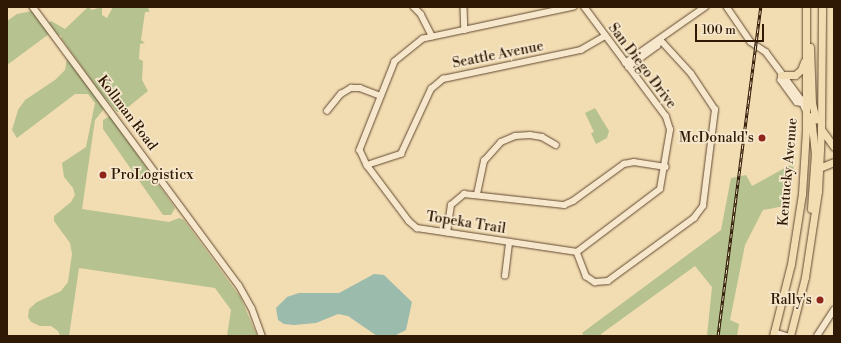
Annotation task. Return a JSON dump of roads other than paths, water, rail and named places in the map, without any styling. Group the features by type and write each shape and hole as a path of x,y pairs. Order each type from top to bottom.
{"main road":[{"name":"Kentucky Avenue","path":"774,334 791,264 799,216 808,113 806,7"},
{"name":"Kentucky Avenue","path":"790,336 798,306 813,229 819,168 822,7"},
{"path":"806,36 810,41 812,103 820,127"},
{"path":"781,76 792,76 800,72 806,54"},
{"path":"808,113 834,147"},
{"path":"808,113 814,143 810,221 813,229"},
{"path":"819,168 834,162"}],"street":[{"name":"Kollman Road","path":"33,7 239,285 255,314 262,336"},
{"path":"414,7 421,14 432,36"},
{"path":"464,7 465,30"},
{"path":"327,111 341,94 351,88 360,88 381,96 398,58 423,39 574,7"},
{"name":"San Diego Drive","path":"577,252 657,192 663,185 670,132 668,120 584,7"},
{"path":"627,65 655,41 660,40 704,7"},
{"path":"727,7 749,39 762,48 781,76 781,80 797,102 801,103 808,113"},
{"name":"Seattle Avenue","path":"367,165 401,154 431,89 443,79 581,50 605,36"},
{"path":"577,252 581,269 588,278 600,282 610,280 694,218 701,210 706,193 715,110 691,74 660,40"},
{"name":"Topeka Trail","path":"381,96 360,152 367,165 412,224 420,229 577,252"},
{"path":"478,194 484,161 501,142 515,136 530,135 542,137 556,145"},
{"path":"447,233 453,202 462,194 478,194 564,205 573,201 625,163 666,167"},
{"path":"504,276 509,242"},
{"path":"817,336 834,310"},
{"path":"774,334 786,336"}],"railway":[{"path":"718,336 761,7"}],"place":[{"name":"McDonald's","path":"762,138"},
{"name":"ProLogisticx","path":"103,175"},
{"name":"Rally's","path":"820,300"}]}
